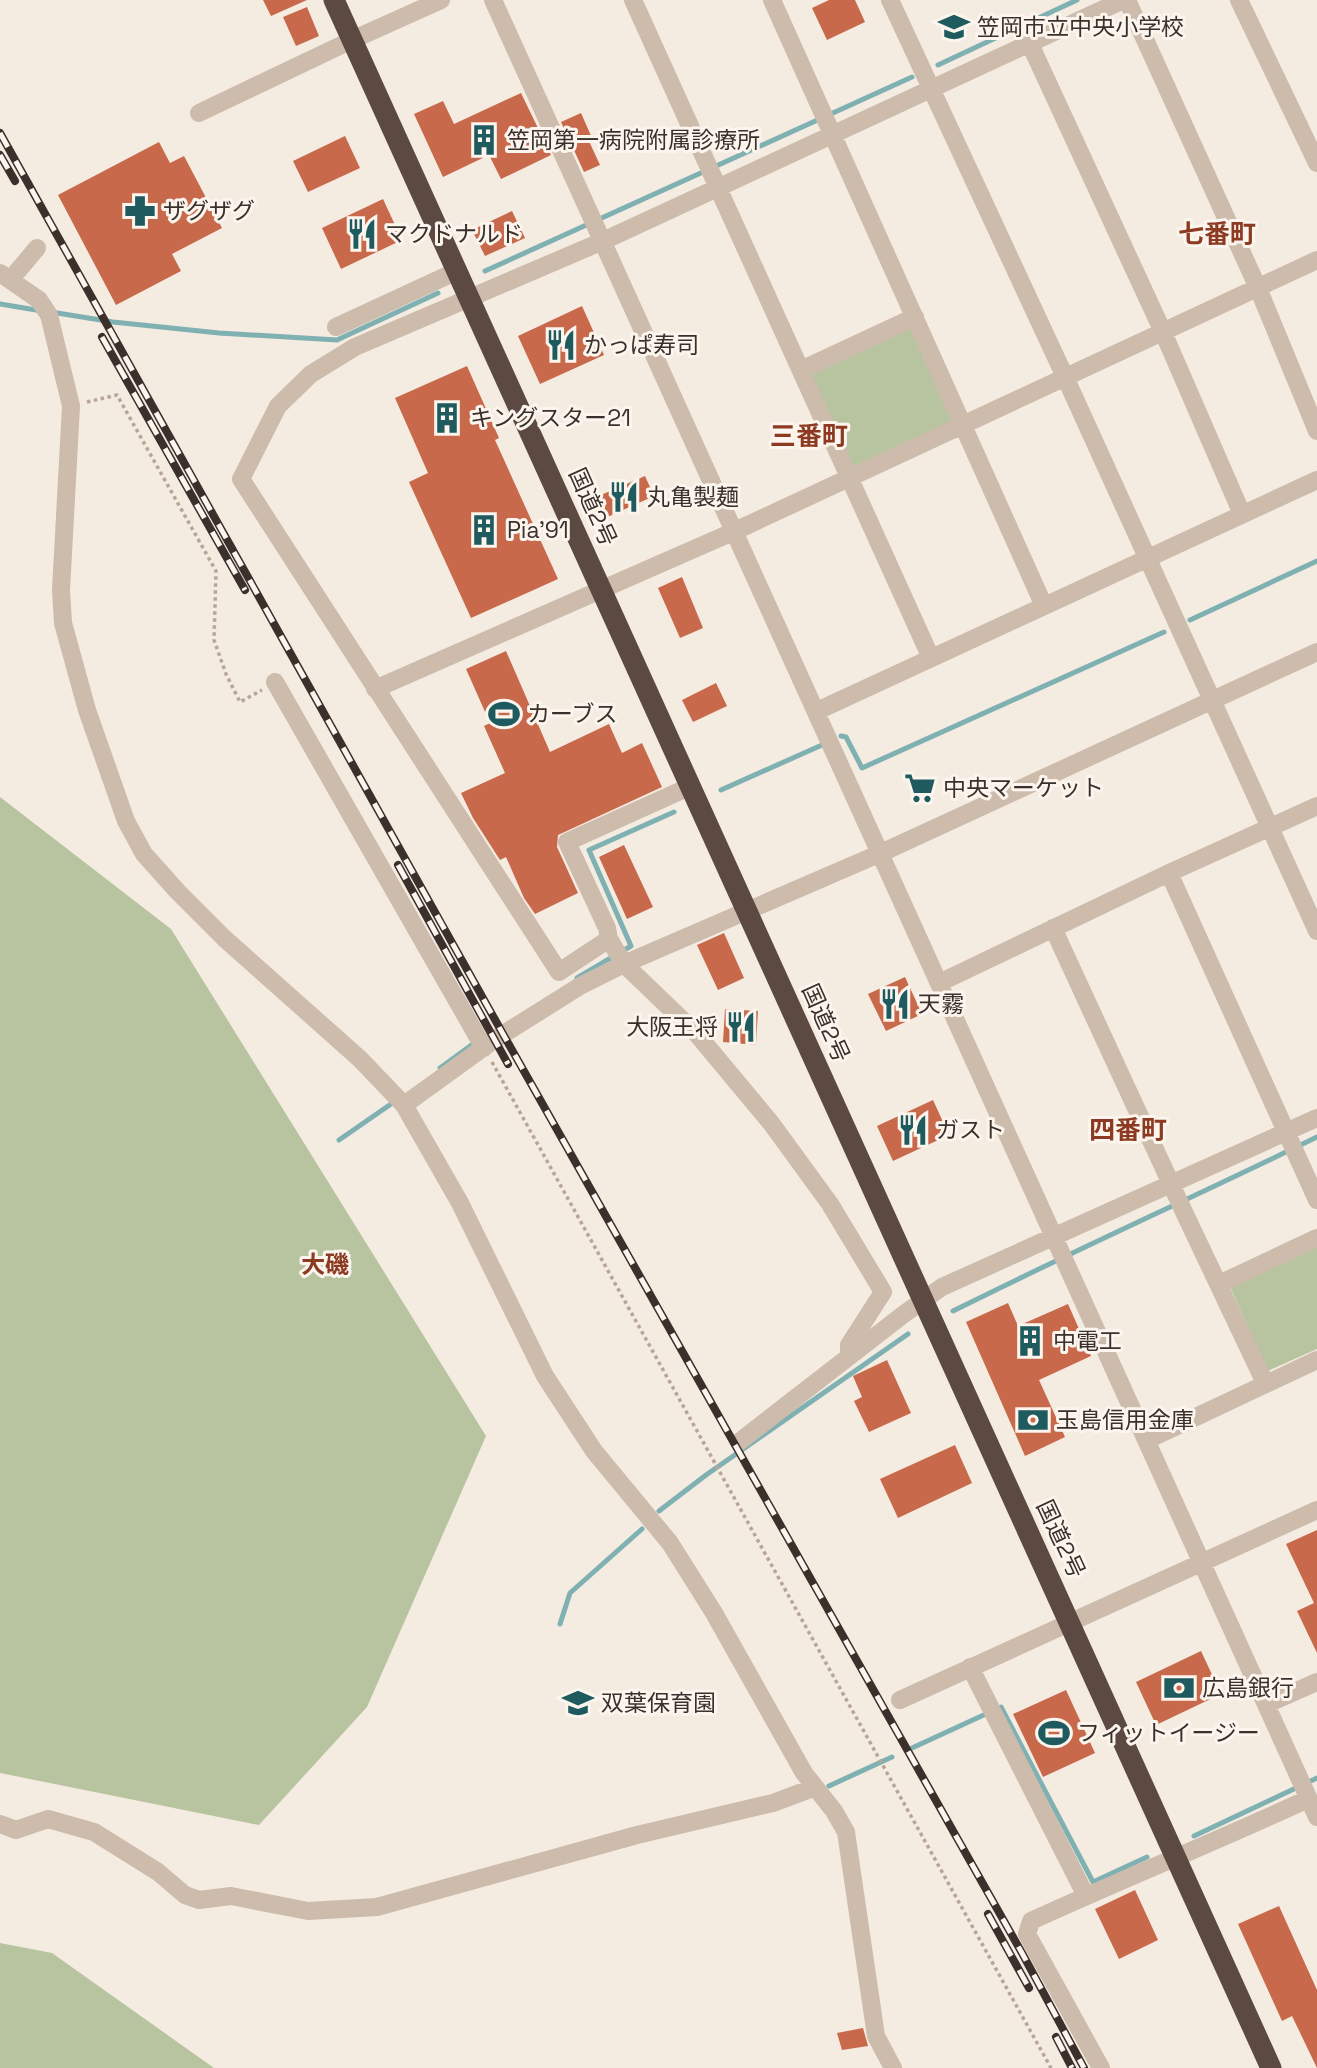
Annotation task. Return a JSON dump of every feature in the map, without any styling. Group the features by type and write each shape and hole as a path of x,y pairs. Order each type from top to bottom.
{"highway":[{"name":"国道2号","path":"334,0 1271,2068"}],"street":[{"path":"200,113 440,0"},
{"path":"493,0 1317,1817"},
{"path":"633,0 931,658"},
{"path":"772,0 1044,606"},
{"path":"890,0 1317,931"},
{"path":"1317,431 1258,288 1125,0 932,90 828,123 597,228 469,299 355,348 312,374 278,406 241,479 559,972 746,910 881,853 1317,652"},
{"path":"1239,0 1317,163"},
{"path":"1030,44 1163,332 1242,514"},
{"path":"37,248 5,276 46,310 71,405 61,590 63,623 87,710 126,821 144,853 178,892 224,938 360,1059 404,1105 460,1203 544,1376 594,1451 670,1543 714,1613 813,1788 834,1811 846,1832 876,2036 893,2068"},
{"path":"376,689 735,531 1317,260"},
{"path":"336,327 457,271"},
{"path":"801,370 915,317"},
{"path":"817,711 1317,480"},
{"path":"275,682 481,1042"},
{"path":"689,787 566,842 617,952 696,1033 771,1123 830,1204 883,1292 849,1345 849,1356"},
{"path":"939,983 1317,806"},
{"path":"1169,873 1317,1200"},
{"path":"1053,928 1265,1383"},
{"path":"404,1105 481,1042 580,986 617,952"},
{"path":"740,1442 849,1356 943,1287 1056,1240 1177,1198 1291,1143 1317,1118"},
{"path":"1219,1284 1317,1238"},
{"path":"1147,1440 1317,1360"},
{"path":"900,1700 1317,1510"},
{"path":"970,1667 1086,1896"},
{"path":"1267,1704 1317,1682"},
{"path":"0,1824 16,1830 48,1819 94,1832 158,1872 185,1895 199,1900 231,1896 308,1911 377,1907 637,1835 773,1803 813,1788"},
{"path":"1101,2068 1027,1934 1031,1921 1176,1858 1304,1788"}],"path":[{"path":"71,405 117,395 216,571 214,640 240,702 275,682"},
{"path":"481,1042 1051,2068"}],"green space":[{"path":"915,317 963,424 849,477 801,370"},
{"path":"0,797 171,929 486,1436 367,1707 259,1825 0,1773"},
{"path":"1317,1244 1317,1349 1268,1371 1230,1287"},
{"path":"0,1943 52,1953 214,2068 0,2068"}],"building":[{"path":"263,0 307,0 271,16"},
{"path":"829,0 855,0 865,22 827,40 812,8"},
{"path":"307,7 319,36 296,46 283,17"},
{"name":"笠岡第一病院附属診療所","path":"521,93 551,155 501,179 489,155 443,177 414,114 443,101 454,124"},
{"path":"581,113 592,138 588,139 600,165 584,172 561,122"},
{"path":"345,136 360,168 308,192 293,161"},
{"name":"ザグザグ","path":"159,142 170,163 184,156 222,228 172,254 181,271 116,305 58,195"},
{"name":"マクドナルド","path":"383,199 402,240 341,269 322,228"},
{"path":"512,211 525,238 485,256 472,230"},
{"name":"かっぱ寿司","path":"582,306 604,355 540,384 518,336"},
{"name":"Pia'91","path":"467,366 499,438 495,440 558,579 471,618 409,482 428,473 395,398"},
{"name":"丸亀製麺","path":"645,476 654,496 603,519 594,498"},
{"path":"682,577 703,628 680,638 658,588"},
{"path":"506,651 550,752 609,724 622,753 642,743 662,787 558,835 557,847 578,893 535,914 524,898 506,857 500,860 473,818 461,793 505,773 484,726 490,723 466,669"},
{"path":"716,683 727,706 693,722 682,700"},
{"path":"624,845 653,907 627,919 599,857"},
{"path":"724,933 744,978 718,990 697,945"},
{"name":"天霧","path":"905,977 922,1014 886,1031 868,994"},
{"name":"大阪王将","path":"725,1009 758,1011 756,1045 723,1042"},
{"name":"ガスト","path":"933,1100 949,1135 893,1161 877,1126"},
{"name":"中電工","path":"1008,1303 1018,1326 1068,1304 1091,1356 1039,1380 1065,1437 1025,1456 966,1322"},
{"path":"887,1360 911,1413 869,1432 854,1401 862,1397 853,1376"},
{"path":"955,1445 972,1483 898,1518 880,1479"},
{"path":"1317,1530 1317,1653 1297,1611 1314,1603 1286,1544"},
{"name":"広島銀行","path":"1201,1651 1221,1694 1156,1725 1136,1682"},
{"name":"フィットイージー","path":"1066,1690 1095,1753 1043,1777 1013,1714"},
{"path":"1135,1890 1158,1940 1119,1959 1095,1909"},
{"path":"1279,1906 1317,1990 1317,2068 1292,2016 1282,2021 1238,1924"},
{"path":"863,2028 868,2046 842,2050 837,2033"}],"waterway":[{"path":"938,65 1077,0"},
{"path":"485,271 912,77"},
{"path":"51,312 113,322 219,333 337,340 438,293"},
{"path":"0,304 42,311"},
{"path":"1190,620 1317,561"},
{"path":"841,736 846,737 862,768 1164,632"},
{"path":"721,790 822,745"},
{"path":"577,978 631,946 589,850 674,812"},
{"path":"440,1068 477,1041"},
{"path":"339,1140 391,1104"},
{"path":"953,1311 1317,1137"},
{"path":"659,1511 706,1475 908,1334"},
{"path":"560,1624 570,1593 642,1529"},
{"path":"912,1748 1001,1707 1093,1882 1147,1857"},
{"path":"829,1786 892,1757"},
{"path":"1194,1836 1317,1778"}],"railway":[{"path":"0,133 503,1034 1022,1953 1084,2068"},
{"path":"0,155 15,181"},
{"path":"102,337 245,590"},
{"path":"398,865 508,1064"},
{"path":"988,1914 1029,1988"},
{"path":"1056,2037 1072,2068"}],"place":[{"name":"笠岡市立中央小学校","path":"954,27"},
{"name":"笠岡第一病院附属診療所","path":"484,140"},
{"name":"ザグザグ","path":"140,211"},
{"name":"マクドナルド","path":"362,234"},
{"name":"かっぱ寿司","path":"561,345"},
{"name":"キングスター21","path":"447,418"},
{"name":"丸亀製麺","path":"624,497"},
{"name":"Pia'91","path":"484,530"},
{"name":"カーブス","path":"504,714"},
{"name":"中央マーケット","path":"920,788"},
{"name":"天霧","path":"895,1004"},
{"name":"大阪王将","path":"741,1027"},
{"name":"ガスト","path":"913,1130"},
{"name":"中電工","path":"1030,1341"},
{"name":"玉島信用金庫","path":"1033,1420"},
{"name":"広島銀行","path":"1179,1688"},
{"name":"双葉保育園","path":"578,1703"},
{"name":"フィットイージー","path":"1054,1733"}],"district":[{"name":"七番町","path":"1217,234"},
{"name":"三番町","path":"809,436"},
{"name":"四番町","path":"1128,1130"},
{"name":"大磯","path":"325,1264"}]}
